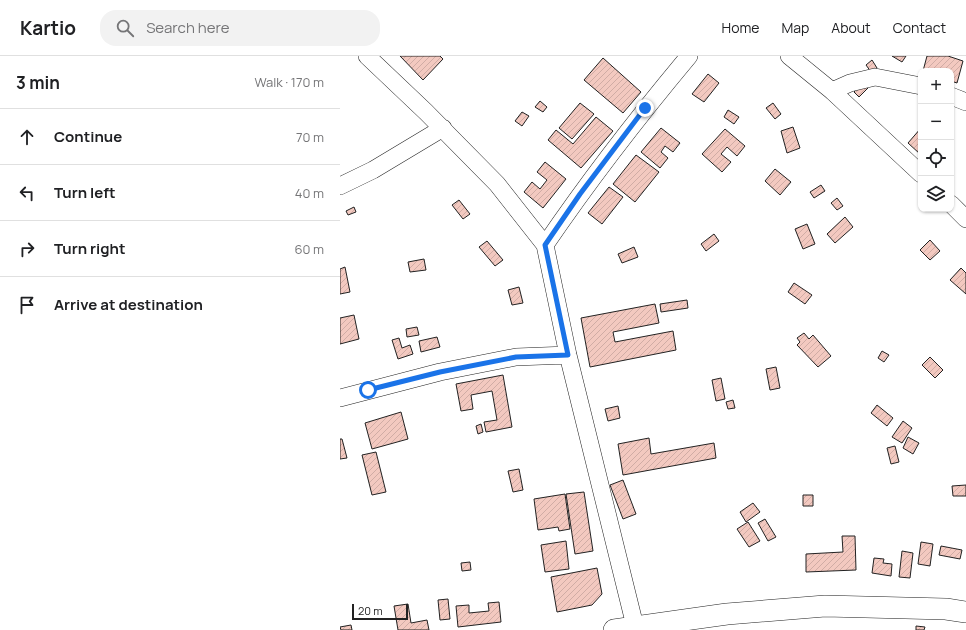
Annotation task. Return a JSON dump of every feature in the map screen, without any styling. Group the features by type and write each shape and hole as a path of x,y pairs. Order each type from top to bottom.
{"street":[{"path":"367,56 443,128 498,184 545,245 568,355 635,626"},
{"path":"545,245 580,194 645,108 689,56"},
{"path":"789,56 832,91 918,171"},
{"path":"832,91 850,83 875,76 918,85"},
{"path":"954,97 966,102"},
{"path":"340,186 373,170 443,128"},
{"path":"954,207 966,219"},
{"path":"340,398 440,372 516,357 568,355"},
{"path":"614,630 727,614 825,606 946,609 966,612"}],"building":[{"path":"400,56 440,56 443,59 423,80"},
{"path":"892,56 906,56 902,62"},
{"path":"927,56 948,56 963,61 957,83 954,82 954,68 924,68"},
{"path":"603,58 641,92 623,113 584,80"},
{"path":"872,60 877,68 871,72 866,65"},
{"path":"708,74 719,83 704,102 692,94"},
{"path":"863,83 868,88 859,97 854,92"},
{"path":"540,101 547,107 543,112 535,107"},
{"path":"580,103 594,114 572,139 559,128"},
{"path":"773,103 781,114 775,119 766,108"},
{"path":"728,110 739,117 734,124 724,117"},
{"path":"522,112 529,116 522,126 515,121"},
{"path":"596,117 613,131 581,168 548,140 556,130 573,144"},
{"path":"793,127 800,148 787,153 781,131"},
{"path":"661,128 680,143 673,152 665,146 661,152 668,158 660,168 641,152"},
{"path":"725,129 745,146 737,156 727,147 721,154 731,162 722,172 702,154"},
{"path":"918,131 918,152 908,143"},
{"path":"636,155 659,172 635,202 613,184"},
{"path":"545,162 566,179 543,208 524,192 532,182 540,189 547,180 537,172"},
{"path":"775,169 791,182 780,195 765,181"},
{"path":"821,185 825,191 814,198 810,192"},
{"path":"609,187 623,197 602,224 588,213"},
{"path":"837,198 843,206 837,210 831,203"},
{"path":"459,200 470,214 463,219 452,205"},
{"path":"354,207 356,212 348,215 346,211"},
{"path":"845,217 853,227 835,243 827,234"},
{"path":"807,224 815,244 803,249 795,229"},
{"path":"714,234 719,241 706,251 701,244"},
{"path":"930,240 940,251 930,260 920,250"},
{"path":"487,241 503,260 495,266 479,247"},
{"path":"634,247 638,257 622,263 618,254"},
{"path":"424,259 426,270 410,272 408,262"},
{"path":"345,267 350,292 340,294 340,269"},
{"path":"961,268 966,273 966,294 950,280"},
{"path":"794,283 812,295 805,304 788,292"},
{"path":"519,287 523,303 512,305 508,290"},
{"path":"687,300 688,308 661,312 660,304"},
{"path":"655,304 659,323 613,332 615,342 673,331 676,350 590,367 581,318"},
{"path":"354,315 359,339 340,344 340,318"},
{"path":"417,327 419,335 407,337 406,329"},
{"path":"804,333 809,339 813,335 831,356 818,367 797,345 800,342 797,338"},
{"path":"437,337 440,347 421,352 419,341"},
{"path":"399,338 402,348 410,345 413,354 398,359 392,340"},
{"path":"882,351 889,355 884,362 878,358"},
{"path":"930,357 943,370 935,378 922,365"},
{"path":"776,367 780,388 770,390 766,369"},
{"path":"503,375 512,427 486,432 484,422 497,420 492,391 471,395 473,409 461,411 456,384"},
{"path":"721,378 725,399 716,401 712,380"},
{"path":"733,400 735,408 728,409 726,402"},
{"path":"877,405 893,418 887,426 871,413"},
{"path":"618,406 620,418 608,421 605,409"},
{"path":"401,412 408,439 372,449 365,423"},
{"path":"903,421 912,428 902,443 892,437"},
{"path":"481,424 483,432 478,434 476,426"},
{"path":"908,437 919,443 913,454 903,448"},
{"path":"649,438 651,454 714,443 716,458 623,475 618,444"},
{"path":"340,439 342,439 347,458 340,459"},
{"path":"895,446 899,462 891,464 887,448"},
{"path":"376,452 386,492 372,495 362,455"},
{"path":"519,469 523,490 513,492 508,471"},
{"path":"623,480 636,514 623,519 610,485"},
{"path":"966,485 966,496 953,496 952,486"},
{"path":"584,492 593,551 575,554 566,494"},
{"path":"565,494 570,529 559,531 558,527 538,530 534,499"},
{"path":"803,495 813,495 813,506 803,506"},
{"path":"753,503 760,512 746,522 740,512"},
{"path":"765,519 776,537 768,541 758,523"},
{"path":"748,522 760,541 749,547 737,529"},
{"path":"842,536 855,536 856,570 806,572 806,554 843,552"},
{"path":"566,541 569,569 545,572 541,545"},
{"path":"921,542 933,544 930,566 918,564"},
{"path":"941,546 962,550 960,559 939,555"},
{"path":"902,551 913,553 910,578 899,577"},
{"path":"874,558 884,559 883,563 892,564 891,576 872,573"},
{"path":"470,562 471,570 462,571 461,563"},
{"path":"597,568 602,594 592,605 557,612 551,577"},
{"path":"448,599 450,619 440,620 438,600"},
{"path":"499,602 501,622 458,627 456,606 469,605 469,613 489,611 488,603"},
{"path":"408,604 411,623 427,620 429,630 398,630 394,606"},
{"path":"351,625 352,630 341,630 340,627"},
{"path":"916,626 925,627 924,630 916,630"}],"route":[{"path":"368,390 440,372 516,357 568,355 545,245 580,194 645,108"}]}
